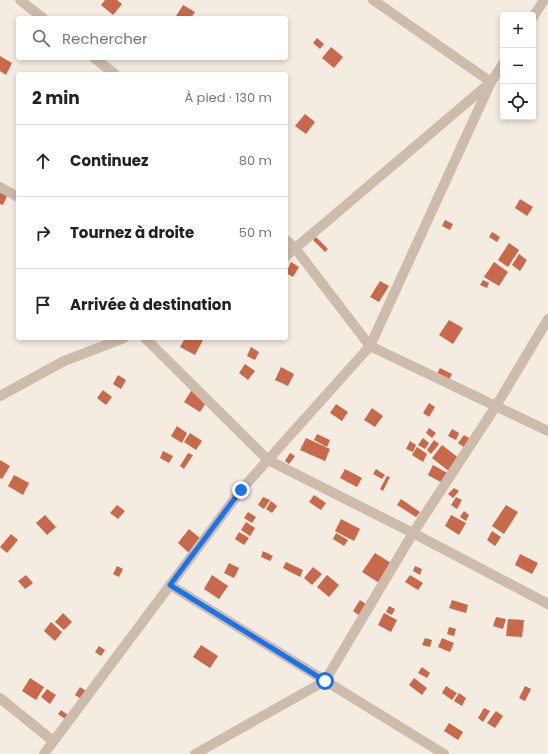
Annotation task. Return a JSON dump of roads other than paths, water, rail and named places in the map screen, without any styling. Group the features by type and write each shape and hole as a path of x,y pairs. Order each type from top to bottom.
{"street":[{"path":"20,0 40,16"},
{"path":"373,0 491,82"},
{"path":"536,12 544,0"},
{"path":"97,60 112,72"},
{"path":"44,754 241,490 370,346 491,82 500,68"},
{"path":"288,254 491,82"},
{"path":"0,187 16,196"},
{"path":"288,242 295,248 370,346 548,431"},
{"path":"195,754 325,681 413,533 496,406 548,319"},
{"path":"0,396 64,361 119,340"},
{"path":"147,340 268,460 413,533 548,604"},
{"path":"170,585 444,754"},
{"path":"0,698 53,741"}]}
